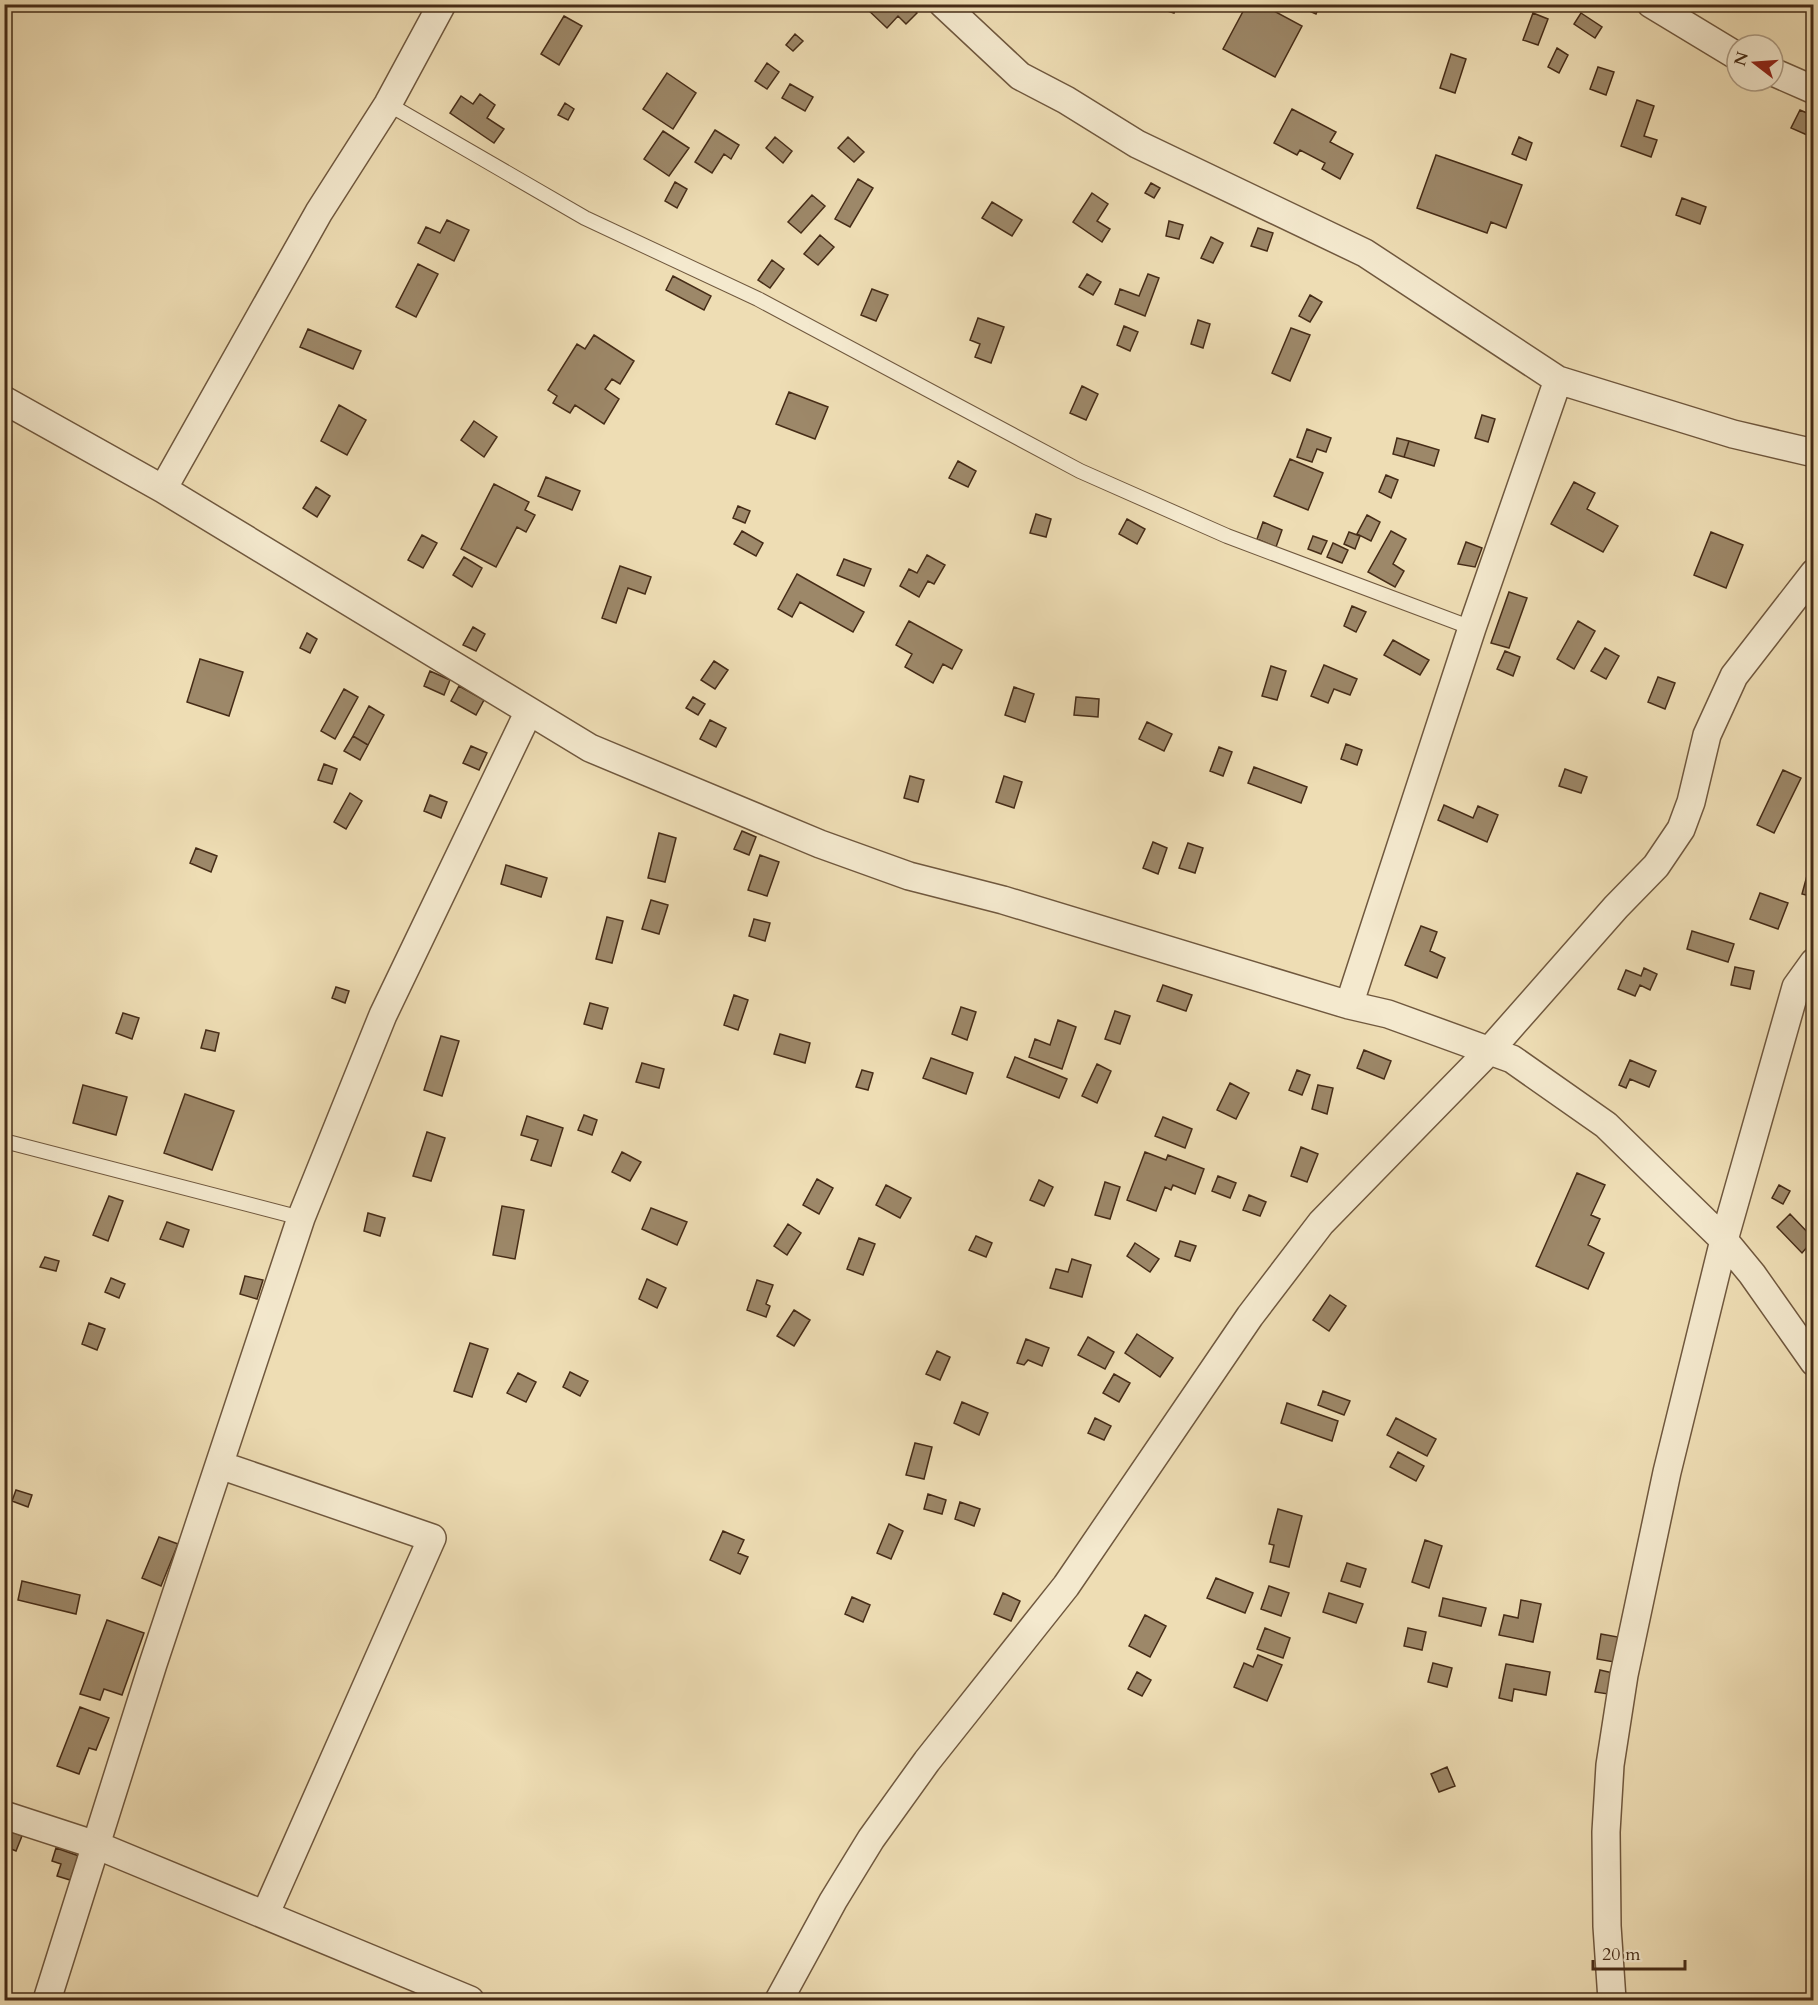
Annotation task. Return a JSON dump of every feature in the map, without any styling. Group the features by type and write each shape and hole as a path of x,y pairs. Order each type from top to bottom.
{"street":[{"path":"163,489 319,212 388,104 442,4"},
{"path":"943,4 1020,76 1066,100 1137,144 1365,253 1558,380 1733,434 1814,453"},
{"path":"1651,4 1725,49"},
{"path":"1785,77 1814,90"},
{"path":"1348,1005 1472,628 1558,380"},
{"path":"4,400 163,489 590,748 820,844 909,876 1014,904 1348,1005 1388,1014 1512,1059 1606,1125 1724,1240 1752,1274 1814,1362"},
{"path":"778,2001 832,1901 871,1839 927,1761 1066,1586 1250,1316 1321,1223 1490,1050 1616,907 1656,866 1675,838 1691,802 1707,735 1734,676 1814,573"},
{"path":"47,2001 153,1664 302,1218 382,1015 530,711"},
{"path":"1612,2001 1607,1926 1606,1832 1616,1722 1667,1472 1724,1240 1796,987 1814,962"},
{"path":"220,1465 432,1538 265,1915"},
{"path":"4,1815 96,1845 470,2001"}],"lane":[{"path":"388,104 585,218 758,298 1080,471 1227,536 1472,628"},
{"path":"4,1141 302,1218"}],"building":[{"path":"869,4 909,4 917,13 906,24 898,16 887,28 866,8"},
{"path":"1162,4 1177,4 1174,13 1161,9"},
{"path":"1247,4 1261,4 1302,26 1275,77 1223,49"},
{"path":"1294,4 1320,4 1316,14"},
{"path":"1533,13 1548,19 1538,45 1523,40"},
{"path":"1581,13 1602,27 1595,38 1574,24"},
{"path":"564,16 582,26 559,65 541,54"},
{"path":"795,34 803,41 793,51 786,45"},
{"path":"1557,48 1568,55 1559,73 1548,67"},
{"path":"1451,54 1466,59 1455,93 1440,88"},
{"path":"767,63 779,72 767,89 755,81"},
{"path":"1598,67 1614,72 1606,95 1590,89"},
{"path":"667,73 696,93 673,129 643,109"},
{"path":"790,84 813,97 805,111 782,98"},
{"path":"480,94 495,105 487,118 504,129 494,143 450,113 461,96 473,104"},
{"path":"1637,100 1654,106 1644,136 1657,140 1651,157 1621,146"},
{"path":"565,103 574,109 568,120 558,115"},
{"path":"1292,109 1336,132 1330,142 1353,154 1340,179 1322,169 1325,163 1300,150 1297,155 1274,143"},
{"path":"1800,110 1814,116 1814,138 1791,128"},
{"path":"715,130 739,145 731,159 724,154 712,173 695,162"},
{"path":"663,131 689,148 669,176 644,159"},
{"path":"775,137 792,151 783,163 766,148"},
{"path":"848,137 864,152 854,162 838,148"},
{"path":"1519,137 1532,143 1526,160 1512,154"},
{"path":"1436,155 1522,185 1506,228 1491,222 1487,233 1417,208"},
{"path":"858,179 873,188 850,227 835,219"},
{"path":"675,182 687,189 677,208 665,201"},
{"path":"1151,183 1160,188 1154,198 1145,193"},
{"path":"1092,193 1108,204 1097,221 1110,229 1102,242 1073,222"},
{"path":"812,195 825,206 801,233 788,222"},
{"path":"1682,198 1706,207 1700,224 1676,215"},
{"path":"992,202 1022,220 1012,236 982,218"},
{"path":"447,220 469,230 454,261 418,243 426,227 440,233"},
{"path":"1169,221 1183,225 1179,239 1166,236"},
{"path":"1258,228 1273,233 1267,251 1251,246"},
{"path":"820,235 834,247 818,265 804,254"},
{"path":"1211,237 1223,243 1213,263 1201,258"},
{"path":"772,260 784,269 770,288 758,280"},
{"path":"418,264 438,274 416,317 396,307"},
{"path":"1087,274 1101,282 1093,295 1079,287"},
{"path":"1148,274 1159,278 1145,316 1115,304 1120,289 1139,296"},
{"path":"673,276 711,296 704,310 666,290"},
{"path":"872,289 888,295 876,321 861,315"},
{"path":"1310,295 1322,302 1310,322 1299,316"},
{"path":"978,318 1004,327 991,363 975,357 980,344 970,340"},
{"path":"1198,320 1210,324 1203,348 1191,344"},
{"path":"1124,326 1138,332 1130,351 1117,345"},
{"path":"1291,328 1310,335 1290,381 1272,373"},
{"path":"308,329 361,351 353,369 300,347"},
{"path":"594,335 634,361 620,384 612,379 605,389 619,399 604,424 575,405 570,413 553,403 557,396 548,390 577,344 585,349"},
{"path":"1082,386 1098,394 1086,420 1070,413"},
{"path":"789,392 828,407 815,439 776,424"},
{"path":"339,405 366,420 347,455 321,441"},
{"path":"1482,415 1495,419 1488,442 1475,438"},
{"path":"474,421 497,437 484,457 461,440"},
{"path":"1307,429 1331,438 1326,452 1317,449 1312,462 1297,457"},
{"path":"1397,438 1409,441 1404,457 1393,454"},
{"path":"1409,441 1439,450 1434,466 1404,457"},
{"path":"1290,459 1323,473 1308,510 1274,496"},
{"path":"958,461 976,471 968,487 949,478"},
{"path":"1386,475 1398,480 1391,498 1379,492"},
{"path":"546,477 580,491 572,510 538,496"},
{"path":"1574,482 1595,493 1587,509 1618,526 1603,552 1551,524"},
{"path":"494,484 529,502 525,510 535,515 526,532 517,527 496,567 461,549"},
{"path":"316,487 330,496 317,517 303,508"},
{"path":"738,506 750,511 745,523 733,518"},
{"path":"1036,514 1051,519 1046,537 1030,533"},
{"path":"1367,515 1380,522 1371,541 1357,534"},
{"path":"1127,519 1145,529 1137,544 1119,534"},
{"path":"1263,522 1282,530 1276,547 1257,539"},
{"path":"742,531 763,543 756,556 734,544"},
{"path":"1391,531 1406,539 1393,564 1404,571 1395,587 1368,572"},
{"path":"1349,532 1360,536 1355,549 1344,544"},
{"path":"1711,532 1743,545 1726,588 1694,575"},
{"path":"422,535 437,543 423,568 408,560"},
{"path":"1313,536 1327,541 1321,554 1308,549"},
{"path":"1466,542 1482,548 1475,567 1458,564"},
{"path":"1333,543 1348,550 1342,563 1327,557"},
{"path":"927,555 945,565 934,584 928,581 919,597 900,586 909,569 917,573"},
{"path":"464,557 482,568 472,587 453,575"},
{"path":"844,559 871,569 864,586 837,575"},
{"path":"620,566 651,577 645,594 628,588 616,623 602,618"},
{"path":"797,574 864,612 853,632 800,602 792,617 778,609"},
{"path":"1509,592 1527,598 1509,648 1491,643"},
{"path":"1352,606 1366,612 1356,632 1344,626"},
{"path":"909,621 962,650 952,669 943,664 933,683 905,667 912,654 896,645"},
{"path":"1578,621 1595,631 1574,669 1557,659"},
{"path":"473,627 485,634 476,651 463,645"},
{"path":"307,633 317,639 310,653 300,648"},
{"path":"1393,640 1429,660 1420,675 1384,655"},
{"path":"1605,648 1619,656 1606,679 1591,671"},
{"path":"1505,651 1520,657 1513,676 1497,669"},
{"path":"200,659 243,672 229,716 187,702"},
{"path":"714,661 728,670 715,689 701,680"},
{"path":"1324,665 1357,679 1350,695 1334,689 1328,703 1311,696"},
{"path":"1271,666 1286,671 1277,700 1262,696"},
{"path":"430,671 450,680 444,695 424,686"},
{"path":"1658,677 1675,683 1665,709 1648,702"},
{"path":"459,686 484,700 476,715 451,701"},
{"path":"1014,687 1034,694 1025,722 1005,715"},
{"path":"344,689 358,697 335,739 321,731"},
{"path":"693,697 705,704 698,715 686,708"},
{"path":"1076,697 1099,699 1098,717 1074,715"},
{"path":"369,706 384,715 368,745 353,736"},
{"path":"710,720 726,728 716,747 700,739"},
{"path":"1147,722 1172,734 1164,751 1139,739"},
{"path":"353,736 368,745 360,760 344,751"},
{"path":"1346,744 1362,750 1357,765 1341,759"},
{"path":"471,746 487,753 479,770 463,763"},
{"path":"1219,747 1232,752 1223,776 1210,771"},
{"path":"324,764 337,769 332,784 318,780"},
{"path":"1254,767 1307,787 1301,803 1248,783"},
{"path":"1565,769 1587,777 1581,793 1559,786"},
{"path":"1783,770 1801,778 1774,833 1757,825"},
{"path":"910,776 924,780 918,802 904,798"},
{"path":"1004,776 1022,782 1014,808 996,802"},
{"path":"350,793 362,801 346,829 334,822"},
{"path":"430,795 447,802 441,818 424,811"},
{"path":"1444,805 1473,818 1478,806 1498,815 1487,842 1438,820"},
{"path":"742,831 756,837 749,855 734,849"},
{"path":"659,833 676,838 665,882 648,878"},
{"path":"1153,842 1167,848 1158,874 1143,868"},
{"path":"1188,843 1203,848 1195,873 1179,868"},
{"path":"196,848 217,856 211,872 190,863"},
{"path":"760,855 779,862 767,896 748,890"},
{"path":"506,865 547,878 541,897 501,884"},
{"path":"1808,872 1814,874 1814,897 1802,894"},
{"path":"1760,893 1788,903 1778,929 1750,919"},
{"path":"651,900 668,905 659,934 642,929"},
{"path":"607,917 623,921 612,963 596,959"},
{"path":"754,919 770,923 765,941 749,936"},
{"path":"1421,926 1437,932 1430,951 1445,958 1437,978 1405,965"},
{"path":"1692,931 1734,944 1728,962 1687,949"},
{"path":"1735,967 1754,971 1750,989 1731,985"},
{"path":"1644,968 1657,974 1650,990 1640,985 1635,996 1618,989 1626,970 1641,976"},
{"path":"1163,985 1192,995 1186,1011 1157,1001"},
{"path":"336,987 349,991 345,1003 332,998"},
{"path":"734,995 748,1000 738,1030 724,1025"},
{"path":"590,1003 608,1008 602,1029 584,1024"},
{"path":"961,1007 976,1012 967,1040 952,1034"},
{"path":"1115,1011 1130,1016 1120,1044 1105,1039"},
{"path":"123,1013 139,1018 132,1039 116,1033"},
{"path":"1058,1020 1076,1027 1062,1069 1029,1057 1035,1039 1050,1045"},
{"path":"206,1030 219,1033 215,1051 201,1048"},
{"path":"780,1034 810,1043 805,1063 774,1054"},
{"path":"441,1036 459,1041 442,1096 424,1090"},
{"path":"1364,1050 1391,1061 1384,1079 1357,1068"},
{"path":"1015,1057 1067,1079 1059,1098 1007,1077"},
{"path":"931,1058 973,1073 966,1094 923,1078"},
{"path":"1630,1060 1656,1071 1649,1087 1630,1079 1626,1088 1619,1085"},
{"path":"642,1063 664,1069 659,1088 636,1082"},
{"path":"1097,1064 1111,1071 1097,1103 1082,1096"},
{"path":"862,1070 873,1073 868,1090 856,1087"},
{"path":"1297,1070 1310,1075 1302,1095 1289,1090"},
{"path":"1230,1083 1249,1093 1236,1119 1217,1110"},
{"path":"83,1085 127,1097 116,1135 73,1123"},
{"path":"1318,1085 1333,1088 1327,1114 1312,1109"},
{"path":"185,1094 234,1111 212,1170 164,1153"},
{"path":"584,1115 597,1120 592,1135 578,1130"},
{"path":"527,1116 563,1128 551,1166 531,1160 538,1140 521,1135"},
{"path":"1163,1117 1192,1129 1185,1148 1155,1136"},
{"path":"427,1132 445,1138 431,1181 413,1176"},
{"path":"1301,1147 1318,1154 1307,1182 1291,1176"},
{"path":"622,1152 641,1162 630,1181 612,1172"},
{"path":"1145,1152 1166,1160 1168,1155 1204,1169 1195,1194 1173,1185 1171,1190 1165,1187 1156,1211 1127,1200"},
{"path":"1577,1173 1605,1185 1591,1215 1600,1219 1588,1245 1604,1253 1588,1289 1536,1266"},
{"path":"1218,1176 1236,1183 1230,1198 1212,1191"},
{"path":"817,1179 833,1188 819,1214 803,1205"},
{"path":"1039,1180 1053,1187 1044,1206 1030,1200"},
{"path":"1105,1182 1120,1187 1110,1219 1095,1215"},
{"path":"886,1185 911,1198 900,1218 876,1205"},
{"path":"1779,1185 1790,1191 1783,1204 1772,1198"},
{"path":"1249,1195 1266,1202 1260,1216 1243,1210"},
{"path":"109,1196 123,1201 108,1241 93,1235"},
{"path":"502,1206 524,1210 515,1259 493,1255"},
{"path":"651,1208 687,1222 677,1245 642,1229"},
{"path":"368,1213 385,1218 380,1236 364,1231"},
{"path":"1790,1214 1814,1239 1802,1253 1777,1227"},
{"path":"167,1222 189,1230 183,1247 160,1239"},
{"path":"788,1224 801,1233 787,1255 774,1246"},
{"path":"976,1236 992,1243 986,1257 969,1250"},
{"path":"859,1238 875,1244 863,1275 847,1269"},
{"path":"1180,1241 1196,1246 1190,1261 1175,1256"},
{"path":"1135,1243 1159,1259 1150,1272 1127,1256"},
{"path":"45,1257 59,1261 56,1271 40,1267"},
{"path":"1072,1259 1091,1265 1082,1297 1050,1288 1056,1269 1068,1272"},
{"path":"245,1276 263,1280 257,1299 240,1294"},
{"path":"111,1278 125,1284 119,1298 105,1292"},
{"path":"647,1279 666,1288 657,1308 639,1299"},
{"path":"757,1280 773,1285 766,1304 770,1306 766,1317 747,1310"},
{"path":"1330,1295 1346,1306 1329,1331 1313,1320"},
{"path":"794,1310 810,1320 794,1346 777,1336"},
{"path":"89,1323 105,1329 97,1350 82,1344"},
{"path":"1137,1334 1173,1358 1160,1377 1125,1353"},
{"path":"1088,1337 1114,1352 1105,1369 1078,1355"},
{"path":"1026,1339 1049,1348 1042,1366 1028,1360 1024,1365 1017,1363"},
{"path":"470,1343 488,1349 472,1397 454,1391"},
{"path":"937,1351 950,1357 940,1380 926,1374"},
{"path":"570,1372 588,1381 580,1396 563,1387"},
{"path":"518,1373 536,1382 526,1402 507,1393"},
{"path":"1114,1374 1130,1383 1119,1402 1103,1393"},
{"path":"1323,1391 1350,1401 1344,1415 1318,1405"},
{"path":"962,1402 988,1413 979,1435 954,1423"},
{"path":"1287,1403 1338,1421 1332,1441 1281,1423"},
{"path":"1095,1418 1111,1426 1104,1440 1088,1433"},
{"path":"1396,1418 1436,1439 1427,1456 1387,1435"},
{"path":"915,1443 932,1447 924,1479 906,1475"},
{"path":"1398,1452 1424,1466 1416,1481 1390,1467"},
{"path":"16,1490 32,1495 28,1507 12,1501"},
{"path":"928,1494 946,1500 942,1514 924,1509"},
{"path":"960,1502 980,1509 974,1526 955,1519"},
{"path":"1278,1509 1302,1516 1289,1567 1270,1562 1274,1545 1269,1544"},
{"path":"889,1524 903,1531 891,1559 877,1553"},
{"path":"723,1531 744,1540 738,1553 748,1557 740,1574 710,1560"},
{"path":"159,1537 178,1544 161,1586 142,1578"},
{"path":"1425,1540 1442,1546 1429,1588 1412,1582"},
{"path":"1347,1563 1366,1569 1360,1587 1341,1581"},
{"path":"1216,1578 1253,1593 1245,1613 1207,1598"},
{"path":"22,1581 80,1595 76,1614 18,1600"},
{"path":"1269,1586 1289,1593 1281,1616 1261,1609"},
{"path":"1003,1593 1020,1601 1011,1621 994,1614"},
{"path":"1329,1593 1363,1604 1356,1623 1323,1612"},
{"path":"852,1597 870,1605 863,1622 845,1614"},
{"path":"1443,1598 1486,1608 1481,1626 1439,1616"},
{"path":"1521,1600 1541,1604 1533,1642 1499,1635 1504,1615 1518,1618"},
{"path":"1145,1615 1166,1626 1150,1657 1129,1646"},
{"path":"107,1620 144,1633 122,1695 104,1689 100,1700 80,1694"},
{"path":"1265,1628 1290,1638 1283,1658 1257,1649"},
{"path":"1408,1628 1426,1632 1422,1650 1404,1646"},
{"path":"1601,1634 1618,1637 1614,1662 1597,1659"},
{"path":"1258,1655 1282,1665 1267,1701 1234,1687 1244,1663 1253,1667"},
{"path":"1433,1663 1452,1668 1447,1687 1428,1682"},
{"path":"1506,1664 1550,1672 1546,1695 1514,1689 1512,1701 1499,1698"},
{"path":"1600,1670 1613,1673 1608,1694 1595,1692"},
{"path":"1137,1672 1151,1680 1142,1696 1128,1689"},
{"path":"80,1707 109,1718 96,1750 89,1748 79,1774 57,1766"},
{"path":"1447,1767 1455,1786 1439,1792 1431,1774"},
{"path":"4,1828 22,1836 16,1851 4,1846"},
{"path":"56,1848 79,1856 70,1880 57,1876 61,1864 52,1861"}]}
